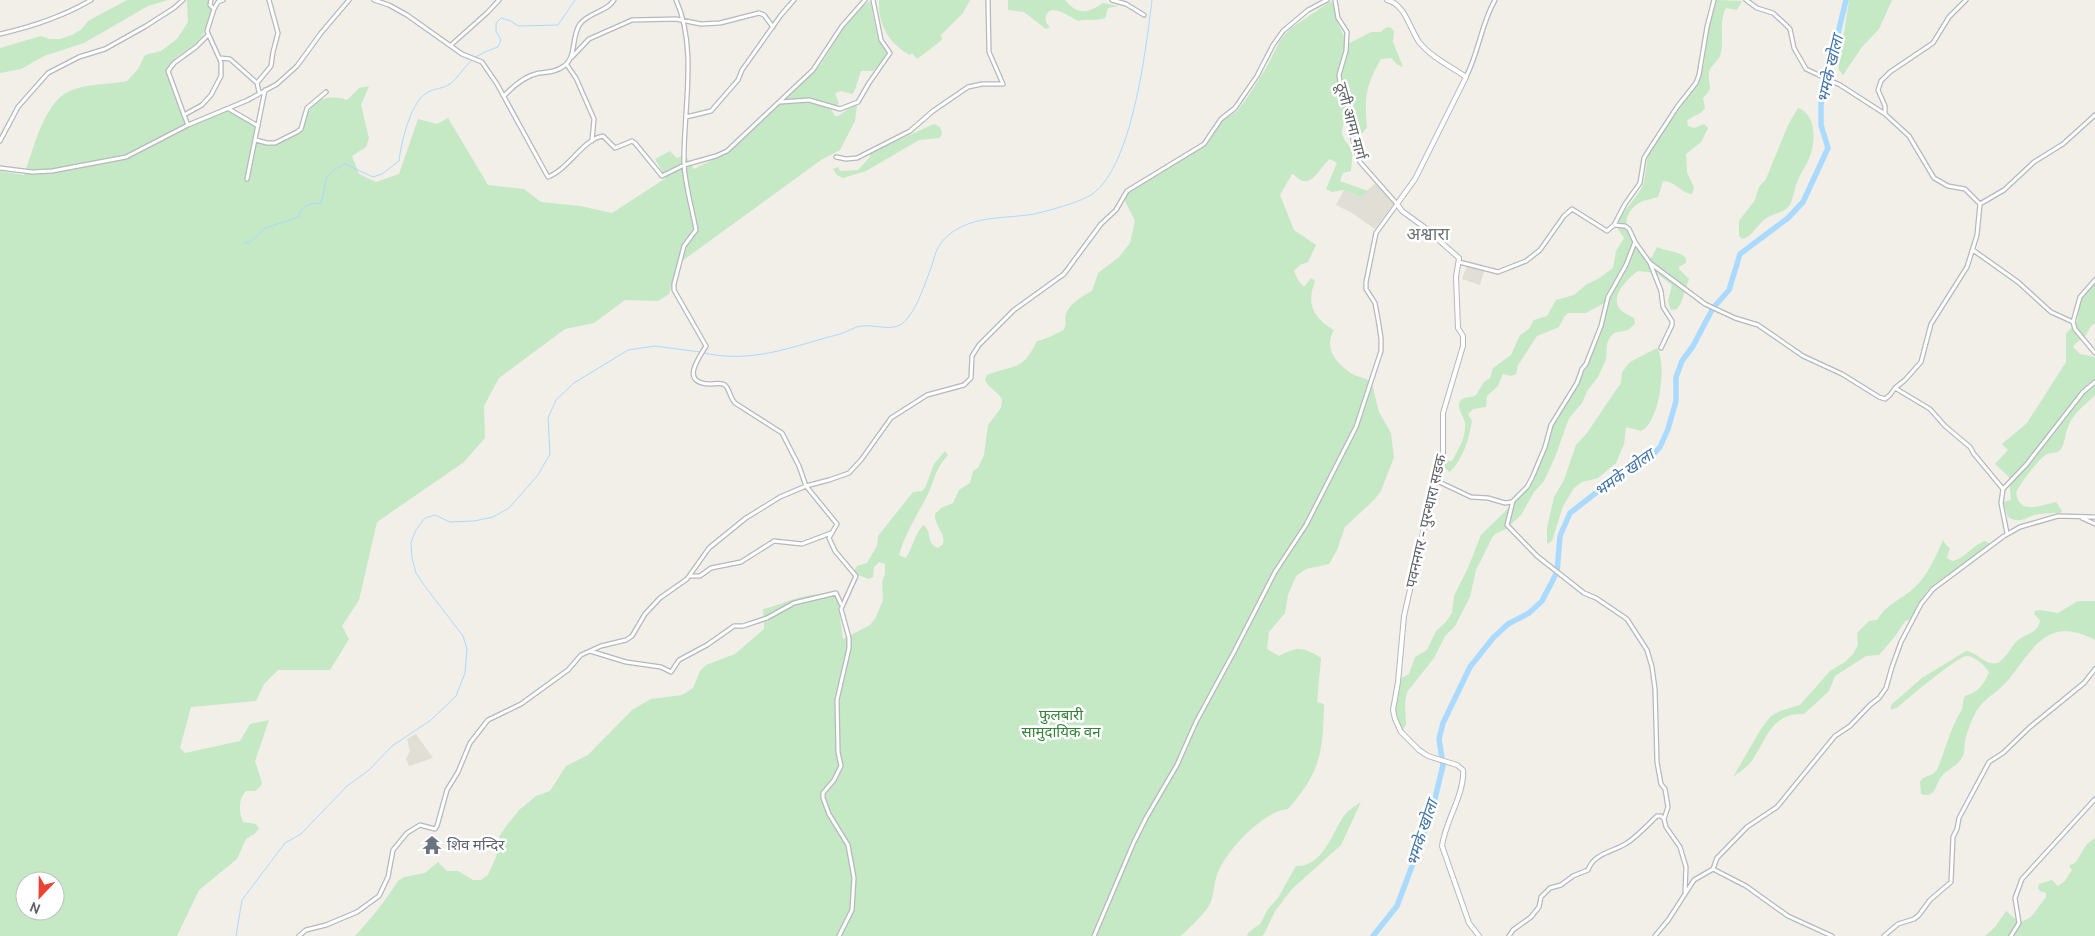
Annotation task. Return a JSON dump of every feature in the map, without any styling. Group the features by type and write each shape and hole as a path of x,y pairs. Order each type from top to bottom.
{"street":[{"path":"0,34 18,30 69,12 91,0"},
{"path":"0,141 18,107 48,72 79,57 105,49 146,26 183,0"},
{"path":"211,0 210,5 214,8"},
{"path":"184,115 202,104 214,90 222,69 220,58 208,35 208,27 214,8 218,2 223,0"},
{"path":"257,83 271,66 278,33 269,0"},
{"path":"0,168 32,172 52,171 119,159 188,125 229,109 277,84 297,66 321,33 349,0"},
{"path":"374,0 389,5 468,57 482,62 504,96 548,177 565,166 592,140 603,136 615,148 628,142 635,143 662,176 684,165 727,151 819,63 842,26 865,0"},
{"path":"389,5 391,0"},
{"path":"451,45 488,12 498,0"},
{"path":"572,57 574,39 580,24 585,18 610,6 614,0"},
{"path":"676,0 684,20 687,67 684,165 687,192 696,230 684,246 674,290 706,346 692,368 693,373 697,380 706,384 723,384 726,386 731,398 741,408 782,433 806,486 838,524 829,538 835,551 856,576 841,605"},
{"path":"686,117 710,112 738,80 742,70 794,0"},
{"path":"780,102 809,100 840,109 858,102 890,53 881,40 873,0"},
{"path":"836,157 846,159 858,158 910,131 933,111 968,87 982,84 1003,84 988,52 988,0"},
{"path":"1112,0 1126,4 1144,15"},
{"path":"299,936 306,930 326,925 357,912 378,896 388,877 390,856 397,843 407,833 420,825 435,829 438,826 447,790 458,772 470,743 488,720 521,704 562,674 580,655 626,640 632,636 644,614 660,598 690,576 710,548 726,533 780,497 849,472 867,452 891,418 927,395 969,381 973,372 972,356 979,345 1014,310 1064,274 1086,242 1094,236 1101,224 1116,210 1133,187 1204,144 1221,119 1235,108 1256,76 1273,44 1283,31 1308,10 1327,0"},
{"name":"ठूली आमा मार्ग","path":"1335,0 1338,18 1347,32 1346,52 1339,75 1341,89 1346,98 1350,114 1353,140 1360,162 1397,204"},
{"path":"1387,0 1391,1 1401,10 1413,32 1428,52 1466,77"},
{"path":"1094,936 1146,818 1177,764 1196,722 1236,650 1275,572 1306,525 1356,428 1381,351 1378,319 1374,303 1366,289 1366,276 1376,233 1415,179 1476,56 1482,32 1495,0"},
{"path":"1397,204 1402,211 1451,250 1459,258 1459,262 1498,272 1526,261 1540,250 1564,216 1572,209 1607,230 1614,225 1625,204 1640,183 1644,158 1676,107 1696,82 1714,0"},
{"path":"1650,263 1705,304 1735,318 1758,325 1802,356 1842,374 1885,398 1921,362 1931,324 1958,282 1973,250 1980,220 1980,204 1965,189 1948,186 1934,178 1909,136 1885,114 1840,85 1806,69 1794,48 1790,29 1773,13 1757,8 1746,0"},
{"path":"1885,114 1885,106 1878,90 1881,81 1901,64 1933,43 1949,17 1966,0"},
{"path":"504,96 518,82 528,77 554,71 567,65 588,39 632,20 656,19 684,20 701,24 720,23 760,13 764,15 773,27"},
{"path":"188,125 168,71 174,63 196,47 208,35"},
{"path":"220,58 230,59 257,83 259,92"},
{"path":"567,65 576,78 594,119 592,140"},
{"path":"247,180 265,90"},
{"path":"256,140 271,144 297,132 301,129 307,108 326,92"},
{"path":"229,109 258,126"},
{"path":"1980,204 2004,190 2034,162 2063,144 2095,115"},
{"path":"1614,225 1625,226 1629,229 1635,242 1650,263 1661,291 1663,307 1672,321 1672,325 1660,348"},
{"path":"1635,242 1626,266 1608,297 1601,326 1577,383 1550,425 1545,447 1527,487 1513,501 1507,525 1536,556 1584,594 1596,598 1627,619 1647,650 1655,689 1657,762 1668,807 1664,819 1666,827 1680,847 1686,867 1685,892"},
{"path":"1973,250 2018,282 2051,312 2073,322"},
{"name":"पवननगर - पुरन्धारा सडक","path":"1459,262 1456,277 1458,328 1463,336 1463,346 1443,413 1443,457 1435,480 1404,616 1394,710 1395,719 1401,732 1419,750 1428,756 1457,765 1463,770 1463,778 1444,834 1442,846 1469,923 1479,936"},
{"path":"2095,280 2080,297 2073,322 2075,329 2095,353"},
{"path":"2007,534 2001,503 2003,489 2026,465 2083,392 2095,382"},
{"path":"1895,388 1930,409 1945,426 1970,447 2003,489"},
{"path":"1435,480 1471,497 1488,498 1505,503 1513,501"},
{"path":"1655,936 1669,919 1694,880 1713,869 1718,858 1736,838 1777,807 1836,736 1850,726 1879,698 1886,688 1901,642 1921,604 1932,589 2007,534 2029,523 2055,516 2095,517"},
{"path":"2081,518 2095,524"},
{"path":"690,576 700,576 711,568 742,562 774,541 802,544 832,533"},
{"path":"589,651 626,662 661,667 671,672 679,660 734,626 744,626 767,618 794,603 829,593 836,593 841,605 849,648 837,700 838,752 841,766 834,780 823,793 822,798 848,846 854,878 852,910 839,936"},
{"path":"1884,936 1898,924 1914,919 1919,915 1930,900 1951,882 1953,837 1959,818 1989,762 2003,753 2030,727 2084,683 2095,669"},
{"path":"2011,936 2019,923 2015,898 2022,879 2095,798"},
{"path":"1509,936 1513,930 1531,917 1538,907 1541,897 1550,888 1561,885 1573,876 1588,870 1590,865 1599,856 1627,843 1657,816 1661,816 1664,819"},
{"path":"1713,869 1746,886 1788,916 1832,936"}],"shaded area":[{"path":"1375,183 1394,203 1375,229 1352,213 1336,205 1344,190 1361,197"},
{"path":"1467,265 1484,271 1480,285 1462,279"},
{"path":"416,734 433,758 409,766 406,759 410,751 407,739"}],"green space":[{"path":"127,0 168,0 148,6 84,43 44,56 21,69 0,73 0,48 41,36 49,39 60,39 72,35 82,29 88,21"},
{"path":"187,0 209,0 212,10 202,36 196,43 178,56 168,69 173,93 186,126 228,111 254,125 254,141 274,145 300,133 309,112 317,102 328,98 347,100 359,88 369,86 361,105 369,138 366,147 352,156 359,174 376,182 399,174 418,119 437,124 448,118 488,185 524,189 541,202 580,206 612,213 666,178 655,159 670,151 677,158 685,155 694,169 728,152 821,64 844,27 860,8 870,1 878,40 887,51 886,56 873,71 861,71 852,94 841,91 835,93 839,103 831,110 835,116 853,106 857,106 855,121 840,150 821,160 678,264 669,294 658,301 625,300 594,323 565,329 499,378 484,406 485,438 464,462 377,522 359,600 342,626 349,639 330,670 278,670 264,684 256,701 191,707 180,748 185,753 240,741 250,724 269,720 255,761 262,783 261,786 255,791 246,791 243,794 240,806 243,822 256,824 259,829 246,839 237,859 199,890 177,936 0,936 0,171 24,175 45,118 58,99 66,93 80,87 127,81 138,69 145,55 161,51 177,39 188,22"},
{"path":"879,0 970,0 963,13 941,35 942,40 917,59 912,53 910,55 902,50 890,39 880,17"},
{"path":"1008,0 1065,0 1074,9 1079,11 1088,11 1103,3 1119,6 1108,8 1105,18 1098,20 1078,21 1066,14 1052,10 1048,12 1045,18 1050,27 1046,29 1024,12 1008,10"},
{"path":"1716,0 1742,1 1737,10 1726,8 1722,20 1720,56 1712,66 1709,78 1710,88 1703,98 1705,108 1687,121 1688,126 1694,128 1704,124 1708,128 1701,142 1686,154 1687,172 1694,188 1692,194 1663,181 1658,197 1639,203 1627,217 1626,224 1631,239 1648,259 1652,257 1657,247 1676,252 1686,258 1686,263 1679,267 1689,279 1681,303 1677,309 1671,310 1668,301 1672,285 1656,273 1638,271 1621,288 1617,304 1623,312 1634,318 1635,324 1628,330 1614,333 1610,337 1607,344 1606,359 1598,377 1587,391 1582,403 1569,418 1544,481 1534,492 1521,515 1506,529 1495,534 1492,538 1476,570 1470,597 1455,626 1445,636 1434,658 1407,692 1405,704 1406,724 1402,731 1395,705 1400,679 1409,674 1415,657 1427,650 1436,631 1452,613 1454,596 1481,535 1527,490 1535,478 1553,424 1579,383 1601,333 1608,301 1586,313 1568,313 1559,327 1537,336 1518,365 1516,374 1511,376 1503,374 1498,386 1487,396 1486,407 1473,409 1468,414 1472,421 1467,442 1459,461 1450,472 1444,468 1444,461 1452,461 1462,443 1464,433 1465,423 1459,409 1459,403 1466,397 1476,395 1484,382 1490,378 1493,368 1511,355 1520,335 1529,329 1534,320 1547,316 1556,300 1574,295 1587,284 1598,279 1613,268 1616,251 1624,238 1618,229 1617,222 1643,185 1649,153 1698,81 1704,65 1708,31"},
{"path":"1849,0 1892,0 1879,29 1862,47 1843,75 1839,70 1838,58"},
{"name":"फुलबारी सामुदायिक वन","path":"1331,1 1346,45 1371,32 1381,32 1385,28 1390,27 1394,31 1393,42 1403,67 1391,58 1381,59 1372,76 1367,92 1367,127 1362,134 1352,123 1345,120 1343,127 1343,136 1351,149 1352,158 1351,171 1343,173 1340,181 1368,191 1361,197 1344,190 1332,192 1326,189 1337,163 1330,159 1315,176 1307,181 1292,174 1280,195 1294,230 1316,245 1308,262 1300,265 1294,271 1304,287 1311,278 1315,281 1311,297 1313,310 1321,321 1334,330 1330,344 1337,361 1354,375 1366,379 1372,384 1379,412 1391,433 1394,457 1381,491 1345,527 1337,550 1329,564 1306,569 1296,576 1288,595 1285,613 1269,632 1267,649 1279,656 1300,649 1321,658 1317,702 1324,704 1323,735 1314,772 1299,796 1288,809 1278,811 1257,824 1229,853 1218,872 1210,905 1183,934 1180,936 355,936 378,910 398,881 404,877 425,873 438,862 447,871 458,871 473,880 481,880 488,875 496,857 499,837 519,810 536,796 550,791 566,766 588,755 632,710 651,699 682,695 693,688 700,671 706,665 735,654 764,629 763,609 809,595 828,594 837,596 843,639 870,625 875,619 883,600 882,582 885,574 885,564 879,562 874,567 873,577 869,579 858,575 854,571 857,566 867,563 877,546 878,536 913,492 922,491 925,488 934,464 945,451 948,455 938,470 899,555 906,558 923,525 928,530 930,540 934,546 938,548 943,544 943,536 936,522 935,514 941,508 953,503 959,490 970,483 973,471 978,468 984,455 988,425 1001,408 1002,400 985,380 987,375 1017,366 1027,358 1037,341 1043,340 1064,329 1065,316 1073,303 1092,291 1098,273 1119,257 1130,243 1135,221 1124,199 1128,193 1208,142 1221,122 1237,111 1247,98 1265,70 1281,39 1290,29"},
{"path":"1798,108 1808,116 1814,136 1810,156 1797,183 1791,203 1784,210 1765,219 1752,233 1742,239 1739,236 1739,221 1755,200 1759,187 1766,179 1788,125"},
{"path":"934,124 940,127 942,133 940,138 919,140 866,171 843,178 837,175 833,169 838,167 840,171 858,170 870,157 870,153"},
{"path":"2095,283 2095,323 2073,347 2080,354 2095,357 2095,395 2070,422 2060,451 2043,456 2025,478 2016,493 2018,500 2026,507 2037,507 2056,502 2062,511 2060,513 2034,515 2020,520 2013,519 2008,517 2003,502 2011,500 2009,477 1995,464 2008,450 2002,444 2027,423 2066,362 2066,334 2077,321 2084,294"},
{"path":"1657,348 1661,366 1660,392 1653,417 1648,426 1641,431 1626,427 1624,444 1616,463 1598,478 1582,482 1574,488 1563,506 1552,541 1547,544 1547,528 1554,497 1564,480 1576,445 1587,433 1621,383 1622,372 1630,362"},
{"path":"1943,540 1950,548 1947,558 1952,561 1961,558 1980,543 1985,541 1991,544 1928,590 1918,604 1911,619 1905,621 1879,655 1866,656 1835,676 1829,691 1804,714 1784,718 1777,723 1771,729 1751,762 1733,777 1761,729 1771,716 1800,705 1830,671 1845,662 1853,654 1858,645 1857,633 1869,621 1877,620 1886,609 1910,592 1920,582"},
{"path":"2078,601 2095,601 2095,640 2078,633 2064,631 2053,633 2043,639 2034,647 2004,685 1985,700 1977,710 1969,728 1964,754 1961,759 1941,777 1932,793 1928,795 1921,794 1920,782 1923,778 1937,770 1962,709 1965,696 1973,693 1980,687 1989,672 1976,659 1967,656 1921,687 1898,707 1891,710 1891,705 1922,678 1966,651 1975,654 1989,663 1998,663 2017,641 2037,628 2040,620 2034,614 2035,611 2058,613"},
{"path":"1361,802 1341,845 1292,889 1275,911 1262,936 1247,936 1249,932 1260,924 1268,909 1278,898 1296,866 1305,865 1319,856 1330,841 1343,817 1349,810"},
{"path":"2095,838 2095,936 1985,936 1995,927 2006,911 2020,923 2031,917 2046,897 2046,893 2038,888 2039,884 2052,880 2058,886 2065,881 2072,870 2069,866 2076,862 2087,844"}],"waterway":[{"path":"244,243 250,242 266,228 298,217 307,206 321,203 326,180 331,172 337,168 345,164 373,177 382,174 399,161 407,125 420,99 428,92 450,84 475,58 498,47 501,40 496,31 496,23 501,18 511,21 518,26 558,25 575,0"},
{"path":"704,353 722,356 756,355 840,334 856,327 891,327 902,324 915,307 938,248 951,233 970,223 981,220 1040,213 1091,195 1105,181 1117,159 1127,133 1141,75 1152,0"},
{"name":"भमके खोला","path":"1373,936 1397,906 1418,850 1434,803 1443,765 1439,739 1443,723 1470,667 1493,638 1508,624 1529,613 1542,601 1557,572 1560,536 1570,513 1615,478 1649,459 1660,447 1668,429 1676,401 1676,377 1682,361 1693,346 1713,308 1729,290 1740,254 1788,218 1803,202 1828,148 1821,125 1821,104 1846,0"},
{"path":"236,936 242,900 285,843 301,834 347,786 369,770 392,746 431,720 456,696 465,673 467,649 463,636 416,573 412,558 411,542 416,530 425,518 435,515 450,522 474,521 493,517 509,508 538,475 550,454 548,418 556,400 574,383 628,350 655,346 700,352"}],"place":[{"name":"शिव मन्दिर","path":"432,845"}],"district":[{"name":"अश्वारा","path":"1428,234"}]}
